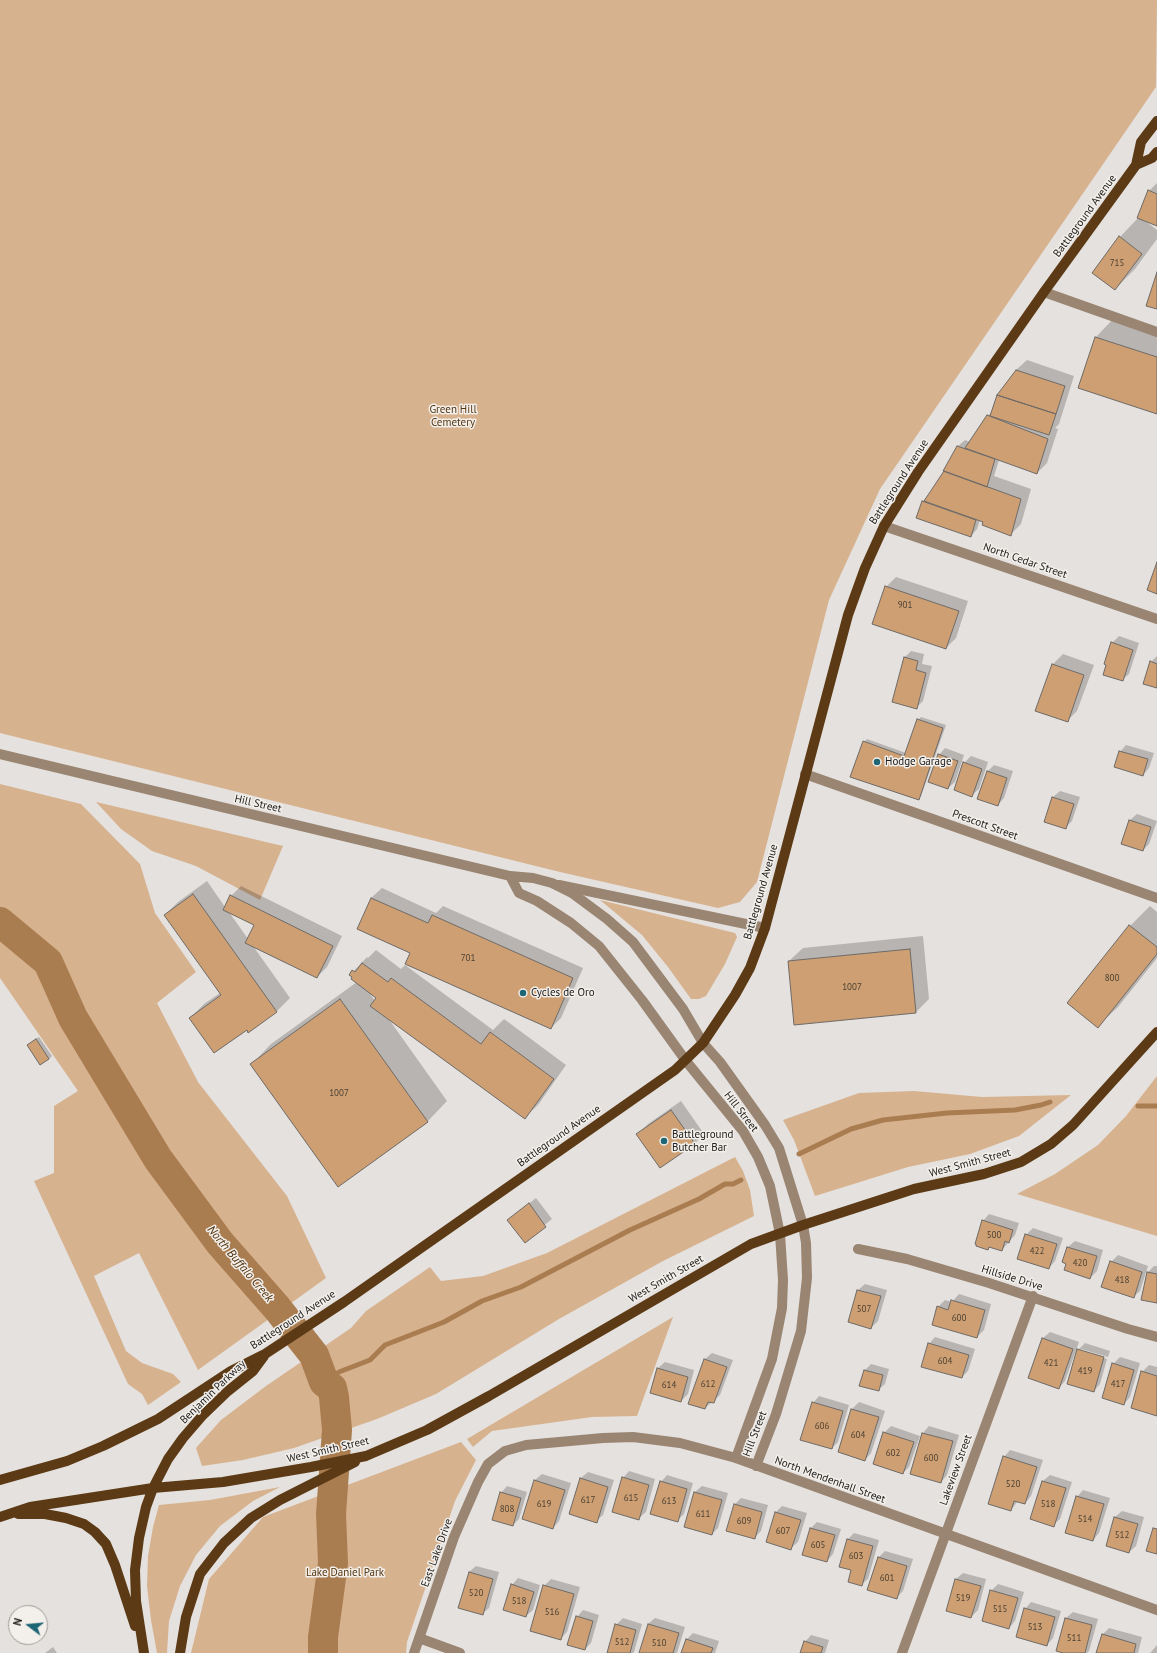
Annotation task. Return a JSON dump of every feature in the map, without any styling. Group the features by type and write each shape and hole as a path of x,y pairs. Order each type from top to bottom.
{"main road":[{"name":"Battleground Avenue","path":"0,1480 66,1460 103,1446 158,1420 231,1371 265,1354 344,1302 686,1061 703,1043 735,995 750,968 765,928 848,615 865,568 884,526 918,472 1044,292 1136,165 1141,142 1157,121"},
{"path":"1136,165 1152,158 1157,152"},
{"name":"West Smith Street","path":"154,1488 223,1482 366,1456 427,1430 489,1396 751,1244 803,1225 914,1189 984,1174 1021,1162 1051,1144 1073,1126 1157,1032"},
{"name":"Benjamin Parkway","path":"144,1653 136,1601 135,1570 139,1538 146,1506 168,1459 183,1438 217,1402 253,1371 265,1354"},
{"path":"180,1653 186,1617 200,1574 224,1543 251,1518 280,1500 366,1456"},
{"path":"5,1515 30,1506 154,1488"},
{"path":"5,1515 45,1514 66,1518 84,1524 95,1532 106,1544 115,1565 144,1653"}],"street":[{"path":"1044,292 1157,332"},
{"name":"North Cedar Street","path":"884,526 1157,619"},
{"name":"Hill Street","path":"0,754 510,876 533,878 552,884 765,928"},
{"name":"Prescott Street","path":"806,774 1157,898"},
{"name":"Hill Street","path":"510,876 520,893 537,901 571,924 598,946 642,1000 686,1061 743,1131 758,1157 770,1186 780,1234 783,1280 782,1308 777,1340 772,1359 736,1458"},
{"name":"Hill Street","path":"552,884 572,893 607,919 633,942 683,1009 703,1043 720,1062 765,1125 779,1148 803,1225 806,1243 807,1278 801,1331 776,1414 756,1466"},
{"name":"Hillside Drive","path":"858,1249 907,1259 1033,1296 1128,1329 1157,1337"},
{"name":"Lakeview Street","path":"902,1653 1033,1296"},
{"name":"North Mendenhall Street","path":"488,1464 505,1451 526,1445 603,1438 634,1437 680,1443 736,1458 1157,1610"},
{"name":"East Lake Drive","path":"414,1653 454,1537 478,1482 488,1464"},
{"path":"419,1638 460,1653"}],"green space":[{"name":"Green Hill Cemetery","path":"0,0 1157,0 1156,87 880,489 829,600 757,882 740,902 718,908 560,872 0,733"},
{"path":"0,784 81,804 140,864 155,913 196,972 157,1003 198,1082 287,1196 326,1278 198,1370 139,1253 94,1276 126,1351 142,1363 173,1374 181,1382 148,1405 142,1394 128,1384 34,1181 54,1173 54,1106 78,1091 0,978"},
{"path":"96,802 283,846 260,900 196,866 152,851 121,829"},
{"path":"600,900 735,933 737,937 725,964 706,996 699,999 691,999 642,935"},
{"path":"1157,1076 1157,1236 1017,1194 1055,1174 1098,1145 1126,1116"},
{"path":"914,1091 982,1097 1071,1095 1019,1136 970,1154 908,1167 815,1196 794,1140 783,1120 859,1093"},
{"path":"735,1157 743,1171 750,1190 754,1216 663,1261 559,1319 436,1394 377,1419 294,1448 243,1460 202,1466 196,1448 221,1420 266,1386 351,1328 366,1311 430,1267 441,1281 483,1276 547,1253"},
{"path":"673,1317 637,1416 592,1417 492,1431 473,1447 467,1439"},
{"name":"Lake Daniel Park","path":"461,1442 476,1460 455,1501 407,1642 406,1653 191,1653 209,1579 263,1517"},
{"path":"280,1487 253,1501 220,1526 196,1555 180,1586 169,1621 167,1653 157,1653 147,1586 148,1556 153,1527 159,1505 210,1500"}],"building":[{"path":"1148,190 1157,194 1157,226 1137,218"},
{"path":"1119,236 1142,254 1115,290 1092,273"},
{"path":"1157,272 1157,309 1146,306"},
{"path":"1095,337 1157,357 1157,414 1078,388"},
{"path":"1016,370 1065,386 1056,414 997,395"},
{"path":"997,395 1056,414 1049,435 990,416"},
{"path":"987,415 1048,439 1037,474 965,448"},
{"path":"957,446 995,459 987,487 943,471"},
{"path":"944,471 1021,499 1011,536 982,525 983,522 924,501"},
{"path":"922,501 976,520 971,537 916,518"},
{"path":"1157,562 1157,594 1147,590"},
{"path":"885,586 959,611 946,649 872,624"},
{"path":"1111,642 1133,650 1123,681 1103,675 1106,665 1104,664"},
{"path":"904,657 918,661 916,670 926,673 917,709 892,702"},
{"path":"1150,661 1157,664 1157,688 1143,684"},
{"path":"1052,664 1084,675 1068,722 1035,711"},
{"path":"917,719 943,728 919,800 850,777 863,741 904,756"},
{"path":"1119,751 1148,759 1143,776 1114,767"},
{"path":"938,754 958,761 948,789 928,782"},
{"path":"963,762 982,769 972,797 954,790"},
{"path":"987,771 1007,778 998,806 977,799"},
{"path":"1052,797 1074,804 1066,829 1044,822"},
{"path":"1129,820 1151,827 1143,851 1121,844"},
{"path":"193,894 277,1012 248,1033 247,1030 214,1053 189,1018 221,995 164,915"},
{"path":"230,895 333,946 317,978 245,943 254,925 223,910"},
{"path":"371,898 428,923 432,915 573,978 551,1029 405,964 410,953 357,929"},
{"path":"1129,925 1157,947 1157,954 1098,1028 1067,1003"},
{"path":"910,949 916,1013 794,1025 788,961"},
{"path":"362,963 388,982 391,978 481,1044 490,1032 554,1079 525,1119 370,1006 376,998 351,979 352,977 349,975 352,970 355,972"},
{"path":"340,999 428,1122 338,1187 250,1064"},
{"path":"36,1039 49,1059 40,1065 27,1045"},
{"path":"671,1110 695,1144 660,1168 636,1134"},
{"path":"529,1203 546,1227 525,1243 507,1220"},
{"path":"982,1220 1013,1230 1009,1243 1005,1241 1002,1251 989,1247 988,1250 976,1246 975,1244"},
{"path":"1025,1234 1057,1244 1049,1269 1017,1259"},
{"path":"1067,1247 1097,1256 1090,1279 1064,1270 1066,1264 1062,1262"},
{"path":"1110,1261 1142,1272 1134,1298 1101,1287"},
{"path":"1147,1272 1157,1274 1157,1303 1141,1300"},
{"path":"857,1290 881,1296 871,1329 848,1322"},
{"path":"951,1300 985,1310 977,1338 932,1325 937,1306 948,1310"},
{"path":"1042,1338 1073,1349 1059,1389 1028,1378"},
{"path":"928,1343 969,1355 962,1378 921,1367"},
{"path":"1077,1349 1104,1357 1094,1392 1067,1384"},
{"path":"704,1359 727,1367 714,1403 708,1402 705,1409 688,1404"},
{"path":"1112,1363 1134,1370 1124,1405 1102,1398"},
{"path":"657,1368 688,1377 681,1402 650,1393"},
{"path":"864,1370 883,1375 879,1391 859,1386"},
{"path":"1141,1371 1157,1376 1157,1416 1131,1408"},
{"path":"812,1402 843,1411 832,1449 800,1440"},
{"path":"851,1409 879,1417 865,1461 838,1452"},
{"path":"883,1432 914,1442 903,1474 873,1464"},
{"path":"922,1433 953,1441 941,1483 910,1474"},
{"path":"1003,1456 1037,1467 1025,1504 1014,1501 1011,1511 988,1504"},
{"path":"622,1477 649,1485 639,1520 612,1512"},
{"path":"580,1478 608,1487 597,1523 569,1514"},
{"path":"534,1480 565,1490 553,1529 522,1519"},
{"path":"660,1481 687,1489 678,1522 650,1514"},
{"path":"1042,1481 1066,1488 1054,1527 1030,1519"},
{"path":"500,1492 521,1498 513,1526 492,1520"},
{"path":"694,1492 722,1500 712,1535 684,1527"},
{"path":"1076,1496 1104,1504 1093,1541 1065,1533"},
{"path":"734,1504 762,1512 755,1539 726,1531"},
{"path":"775,1512 801,1520 791,1550 766,1542"},
{"path":"1114,1517 1138,1524 1129,1553 1106,1546"},
{"path":"810,1528 835,1535 827,1562 802,1555"},
{"path":"1153,1528 1157,1529 1157,1554 1146,1551"},
{"path":"847,1539 873,1546 862,1586 848,1582 851,1570 839,1567"},
{"path":"878,1557 907,1566 897,1599 867,1590"},
{"path":"469,1572 493,1579 483,1615 458,1608"},
{"path":"955,1579 981,1586 971,1618 946,1611"},
{"path":"511,1584 534,1592 526,1617 503,1610"},
{"path":"543,1585 574,1594 561,1640 530,1631"},
{"path":"990,1590 1018,1598 1009,1629 982,1621"},
{"path":"1024,1608 1055,1617 1047,1646 1016,1637"},
{"path":"576,1616 593,1621 585,1650 567,1645"},
{"path":"1065,1618 1092,1625 1085,1653 1063,1653 1056,1651"},
{"path":"615,1624 636,1630 630,1653 607,1653"},
{"path":"648,1624 679,1633 673,1653 639,1653"},
{"path":"1102,1634 1136,1644 1134,1653 1096,1653"},
{"path":"686,1639 713,1648 711,1653 681,1653"},
{"path":"804,1641 823,1647 821,1653 800,1653"}],"waterway":[{"name":"North Buffalo Creek","path":"0,922 48,962 73,1018 158,1159 220,1243 277,1308 314,1355 324,1382 332,1388 337,1430 331,1514 333,1563 323,1637 323,1653"},
{"path":"799,1154 851,1129 883,1120 947,1113 1015,1110 1050,1102"},
{"path":"1138,1106 1157,1106"},
{"path":"324,1382 339,1372 370,1360 385,1345 444,1322 482,1301 521,1287 630,1230 699,1199 725,1184 733,1184 741,1180"}],"place":[{"name":"Hodge Garage","path":"877,762"},
{"name":"Cycles de Oro","path":"523,993"},
{"name":"Battleground Butcher Bar","path":"664,1141"}]}
